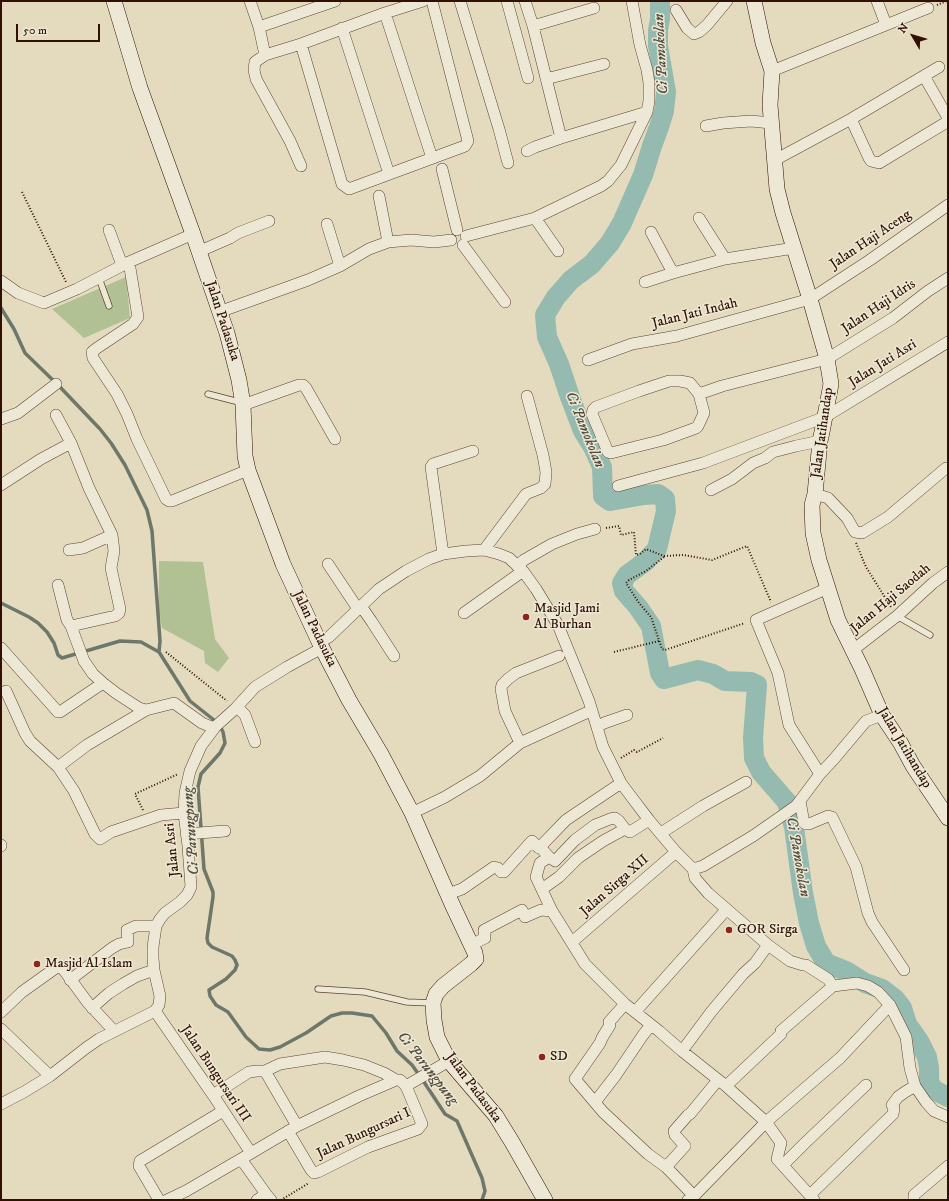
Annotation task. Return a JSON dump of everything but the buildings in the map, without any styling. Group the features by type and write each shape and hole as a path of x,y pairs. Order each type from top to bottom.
{"street":[{"name":"Jalan Padasuka","path":"114,1 140,88 193,234 235,363 242,403 245,456 248,470 283,564 349,700 381,754 412,813 475,953 476,959 443,986 436,994 433,1003 437,1037 449,1061 496,1116 545,1200"},
{"path":"250,1 259,27 265,55"},
{"path":"259,27 335,1"},
{"path":"301,166 290,141 256,79 254,70 255,62 265,55 301,44 384,13 423,1"},
{"path":"301,44 342,184 349,189 465,146 468,141 432,1"},
{"path":"460,1 500,129 508,164"},
{"path":"507,1 528,78"},
{"path":"525,1 533,26 562,138"},
{"path":"465,241 535,218 601,186 608,181 621,165 647,112 649,100 647,70 640,45 632,1"},
{"path":"676,10 687,28 694,34 699,32 707,25 727,1"},
{"path":"877,1 885,22"},
{"name":"Jalan Jatihandap","path":"755,2 763,43 771,69 770,105 777,189 827,359 831,384 820,441 815,494 812,505 813,533 838,620 882,715 900,742 913,766 948,818"},
{"path":"925,7 771,69 885,22 925,7"},
{"path":"533,26 594,8"},
{"path":"384,13 432,158"},
{"path":"342,28 389,174"},
{"path":"546,79 604,64"},
{"path":"775,160 851,119 939,68"},
{"path":"851,119 868,158 871,161 879,163 947,122 948,118 924,76"},
{"path":"526,151 562,138 647,112"},
{"path":"706,126 751,121 771,123"},
{"path":"442,169 454,235"},
{"path":"379,196 388,242"},
{"name":"Jalan Haji Aceng","path":"810,299 870,260 948,205"},
{"path":"535,218 558,251"},
{"path":"699,218 725,259"},
{"path":"198,252 238,233 269,221"},
{"path":"327,224 340,266"},
{"path":"109,230 126,264 138,317 133,324 92,352 93,358 117,394 166,499 172,500 248,470"},
{"path":"219,312 308,280 340,266 369,249 388,242 411,240 434,242 463,231 465,241 505,302"},
{"path":"651,232 673,273"},
{"path":"1,281 18,293 44,303 71,292 126,264 193,234"},
{"path":"645,282 725,259 794,248"},
{"name":"Jalan Haji Idris","path":"699,394 722,386 827,359 893,318 928,291 948,278"},
{"name":"Jalan Jati Indah","path":"588,360 632,344 677,336 810,299"},
{"name":"Jalan Jati Asri","path":"618,486 703,463 825,417 948,342"},
{"path":"669,381 690,383 699,394 704,413 696,428 663,440 611,453 607,450 592,414 596,407 669,381"},
{"path":"1,419 18,414 56,384"},
{"path":"242,403 303,385 335,439"},
{"path":"527,396 543,455 546,472 545,484 541,488 526,494 484,550 509,558 536,589 558,625 589,701 603,747 611,763 633,799 649,820 676,852 693,869 695,878 698,882 708,894 768,945 790,961 803,966 806,965 828,979 833,986"},
{"path":"56,415 71,442 89,488 112,535 114,550 111,568 120,609 119,613 115,616 71,626"},
{"path":"712,490 732,479 753,463 774,452 820,441"},
{"path":"1,486 71,442"},
{"path":"443,554 431,467 434,464 473,451"},
{"path":"815,494 828,498 847,518 855,532 862,532 888,517 946,468"},
{"path":"464,612 520,569 524,560 552,544 577,534 595,529"},
{"path":"69,550 83,548 112,535"},
{"name":"Jalan Asri","path":"156,926 160,919 187,895 191,887 184,813 185,793 191,768 201,746 218,724 236,708 255,687 321,645 379,589 393,579 419,563 443,554 484,550"},
{"path":"328,564 359,608 372,622 394,656"},
{"name":"Jalan Haji Saodah","path":"853,650 897,616 933,583 948,572"},
{"path":"58,585 67,620 71,626 84,661 93,674 133,704 146,710"},
{"path":"820,774 789,725 778,673 756,620 775,610 828,588"},
{"path":"1,648 58,712 103,683"},
{"path":"520,743 505,711 501,689 502,685 516,673 559,656"},
{"path":"6,691 19,722 30,741 58,766 74,791 95,834 100,839 111,832 161,815 184,813"},
{"path":"58,766 87,745 146,710 174,703 202,723 218,724"},
{"path":"236,708 245,715 255,742"},
{"path":"412,813 445,797 480,776 520,743 586,713"},
{"path":"597,727 627,715"},
{"path":"693,869 703,866 753,836 798,804 820,774 866,721 882,715"},
{"path":"540,847 566,820 622,782"},
{"path":"661,833 703,806 746,782"},
{"path":"798,804 805,824 809,824 828,816 832,817 856,867 868,913 872,922 904,970"},
{"path":"448,894 462,889 494,867 498,868 501,872 504,872 532,841 555,861 575,840 595,825 615,818 625,829 630,832 649,820"},
{"path":"542,889 559,877 578,858 603,840 625,829"},
{"path":"186,834 226,831"},
{"name":"Jalan Sirga XII","path":"572,942 676,852"},
{"path":"549,857 540,863 536,877 552,911 585,964 625,1004 722,1083 766,1122 782,1143 777,1159 812,1198 868,1137 893,1114 894,1108 892,1105 898,1097 915,1086"},
{"path":"472,945 485,938 484,930 522,910 525,917 541,910 552,911"},
{"path":"635,1012 726,910"},
{"path":"1,1104 50,1076 86,1048 114,1031 155,1011 159,1005 160,996 154,970 153,947 156,926 136,926 127,930 128,942 119,944 112,948 70,980"},
{"path":"682,1051 711,1012 755,963 768,945"},
{"path":"1,1012 22,992 57,967 60,967 92,1008 114,1031"},
{"path":"92,1008 109,993 123,984 137,976 154,970"},
{"path":"666,1167 685,1146 675,1135 674,1131 688,1115 722,1083 782,1034 781,1031 833,986 857,983 868,986 878,992 890,1005 906,1037 910,1068 915,1086 934,1111 948,1117"},
{"path":"625,1004 609,1022 610,1025 600,1043 576,1079 603,1112 648,1154 666,1167 691,1198 766,1122 840,1058 890,1005"},
{"name":"Jalan Bungursari III","path":"155,1011 223,1111 265,1198"},
{"path":"595,1102 616,1076 651,1025"},
{"path":"1,1029 50,1076"},
{"name":"Jalan Bungursari I","path":"213,1095 249,1072 265,1071 280,1064 325,1057 364,1065 384,1073 396,1080 411,1083 422,1124 418,1128 368,1147 314,1173 310,1170 265,1071"},
{"path":"411,1083 449,1061"},
{"path":"167,1200 188,1195 246,1156 292,1129 359,1096 396,1080"},
{"path":"783,1166 866,1085"},
{"path":"159,1200 139,1166 140,1161 223,1111"},
{"path":"914,1200 914,1195 948,1166"}],"lane":[{"path":"99,278 109,306"},
{"path":"208,394 242,403"},
{"path":"897,616 930,635"},
{"path":"318,989 365,992 407,1002 433,1003"}],"path":[{"path":"22,192 71,292"},
{"path":"595,529 619,526 621,535 634,532 636,555 640,554 646,549 664,556 683,555 712,560 747,546 775,610"},
{"path":"855,532 856,545 866,567 897,616"},
{"path":"664,556 646,571 626,582 638,603 651,617 661,648 664,650 756,620"},
{"path":"614,652 658,641"},
{"path":"166,652 236,708"},
{"path":"611,763 634,750 637,752 663,738"},
{"path":"148,820 135,794 191,768"},
{"path":"281,1200 311,1182 318,1172"}],"green space":[{"path":"126,277 130,318 84,338 52,309"},
{"path":"159,561 203,562 215,639 229,658 218,672 205,663 204,651 162,628 159,610"}],"waterway":[{"name":"Ci Pamokolan","path":"660,1 658,46 666,92 664,111 643,175 622,223 610,243 592,264 571,280 556,297 545,315 547,337 559,364 583,431 593,447 602,467 603,496 610,501 658,494 665,499 666,511 657,549 646,561 627,575 622,583 624,591 638,607 651,626 660,673 664,679 698,670 713,674 725,681 751,682 757,685 753,738 754,758 761,772 787,802 794,827 803,893 809,923 816,946 826,963 846,971 865,983 882,989 895,999 902,1008 907,1024 919,1041 927,1057 929,1082 934,1090 948,1097"},
{"path":"1,308 14,329 25,353 60,387 100,429 111,443 125,465 147,510 152,531 160,641 159,652"},
{"name":"Ci Parungpung","path":"1,603 38,623 47,632 54,643 58,655 62,658 120,641 141,642 159,652 190,701 219,724 223,732 225,743 220,753 201,774 198,787 204,869 213,892 207,938 208,943 212,947 232,956 237,965 235,970 226,979 209,990 210,996 216,1005 228,1012 246,1037 259,1049 270,1050 280,1047 306,1033 331,1016 342,1013 372,1016 386,1033 397,1051 412,1065 445,1114 457,1121 482,1178 485,1191 482,1200"}],"place":[{"name":"Masjid Jami Al Burhan","path":"526,617"},
{"name":"GOR Sirga","path":"729,930"},
{"name":"Masjid Al Islam","path":"37,964"},
{"name":"SD","path":"542,1057"}]}
